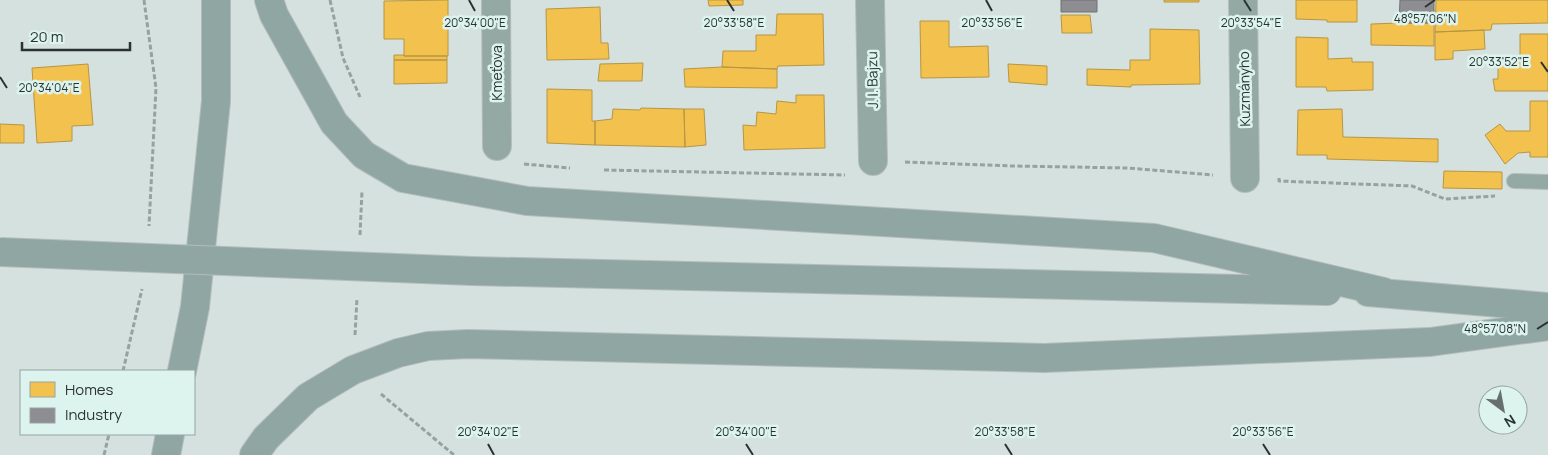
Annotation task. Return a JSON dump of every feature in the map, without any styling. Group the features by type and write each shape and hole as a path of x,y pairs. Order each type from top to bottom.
{"main road":[{"path":"182,370 195,307 216,101 216,0"},
{"path":"269,0 274,15 334,123 364,155 403,178 527,201 1154,238 1384,292"},
{"path":"0,252 472,271 1384,292 1548,306"},
{"path":"254,455 266,438 308,397 353,370 398,353 428,346 476,344 1044,358 1430,342 1548,326"},
{"path":"166,455 170,435"}],"street":[{"name":"Kmeťova","path":"496,0 496,146"},
{"name":"J. I. Bajzu","path":"870,0 873,161"},
{"name":"Kuzmányho","path":"1243,0 1245,178"}],"lane":[{"path":"1514,182 1548,182"}],"path":[{"path":"144,0 156,88 149,231"},
{"path":"330,0 343,58 362,101"},
{"path":"496,146 509,162 571,168"},
{"path":"598,170 846,175 873,161 1128,168 1279,181 1412,186 1445,199 1488,198 1506,194 1514,182"},
{"path":"1279,171 1279,181"},
{"path":"123,370 142,288"},
{"path":"376,390 430,433 454,455"},
{"path":"104,455 109,435"}],"building: Homes":[{"path":"448,0 448,56 404,56 404,39 384,39 384,1"},
{"path":"708,0 743,0 743,5 709,6"},
{"path":"1164,0 1199,0 1199,2 1164,2"},
{"path":"1296,0 1357,0 1357,22 1296,19"},
{"path":"1436,0 1548,0 1548,23 1492,24 1491,30 1435,32"},
{"path":"600,7 601,43 608,43 609,59 547,60 546,9"},
{"path":"777,14 823,14 824,65 778,66 777,69 722,67 723,51 756,51 756,35 776,35"},
{"path":"1061,15 1090,15 1092,33 1062,33"},
{"path":"920,21 949,21 949,47 988,46 989,77 921,78"},
{"path":"1434,23 1434,46 1371,45 1371,24"},
{"path":"1150,29 1199,30 1200,84 1131,85 1131,87 1087,85 1087,69 1130,70 1130,60 1150,60"},
{"path":"1484,30 1485,49 1453,51 1453,59 1435,60 1435,32"},
{"path":"1520,34 1548,34 1548,91 1495,91 1493,79 1498,79 1498,65 1513,65 1514,56 1520,55"},
{"path":"1296,37 1328,38 1328,59 1352,58 1352,62 1373,62 1373,90 1327,91 1326,87 1296,87"},
{"path":"394,55 447,56 447,60 394,60"},
{"path":"394,60 447,60 447,83 394,84"},
{"path":"643,63 642,81 598,81 600,64"},
{"path":"88,64 93,125 72,126 72,141 37,143 32,68"},
{"path":"1008,64 1047,66 1047,85 1009,82"},
{"path":"722,67 777,69 777,88 685,87 684,69"},
{"path":"547,89 592,90 592,121 595,121 595,145 547,143"},
{"path":"796,95 824,95 825,148 744,150 743,125 756,126 757,112 776,114 777,101 796,103"},
{"path":"1530,101 1548,101 1548,157 1530,157 1530,152 1518,153 1505,164 1485,135 1500,124 1506,131 1530,131"},
{"path":"641,108 684,109 685,147 595,145 595,121 612,119 613,109 640,110"},
{"path":"684,109 704,109 706,145 685,147"},
{"path":"1342,109 1343,137 1438,139 1438,162 1327,159 1327,155 1297,155 1298,110"},
{"path":"0,124 24,125 24,143 0,143"},
{"path":"1444,171 1502,172 1502,189 1443,188"}],"building: Industry":[{"path":"1061,0 1097,0 1097,12 1061,12"},
{"path":"1400,0 1434,0 1434,23 1399,23"}]}
